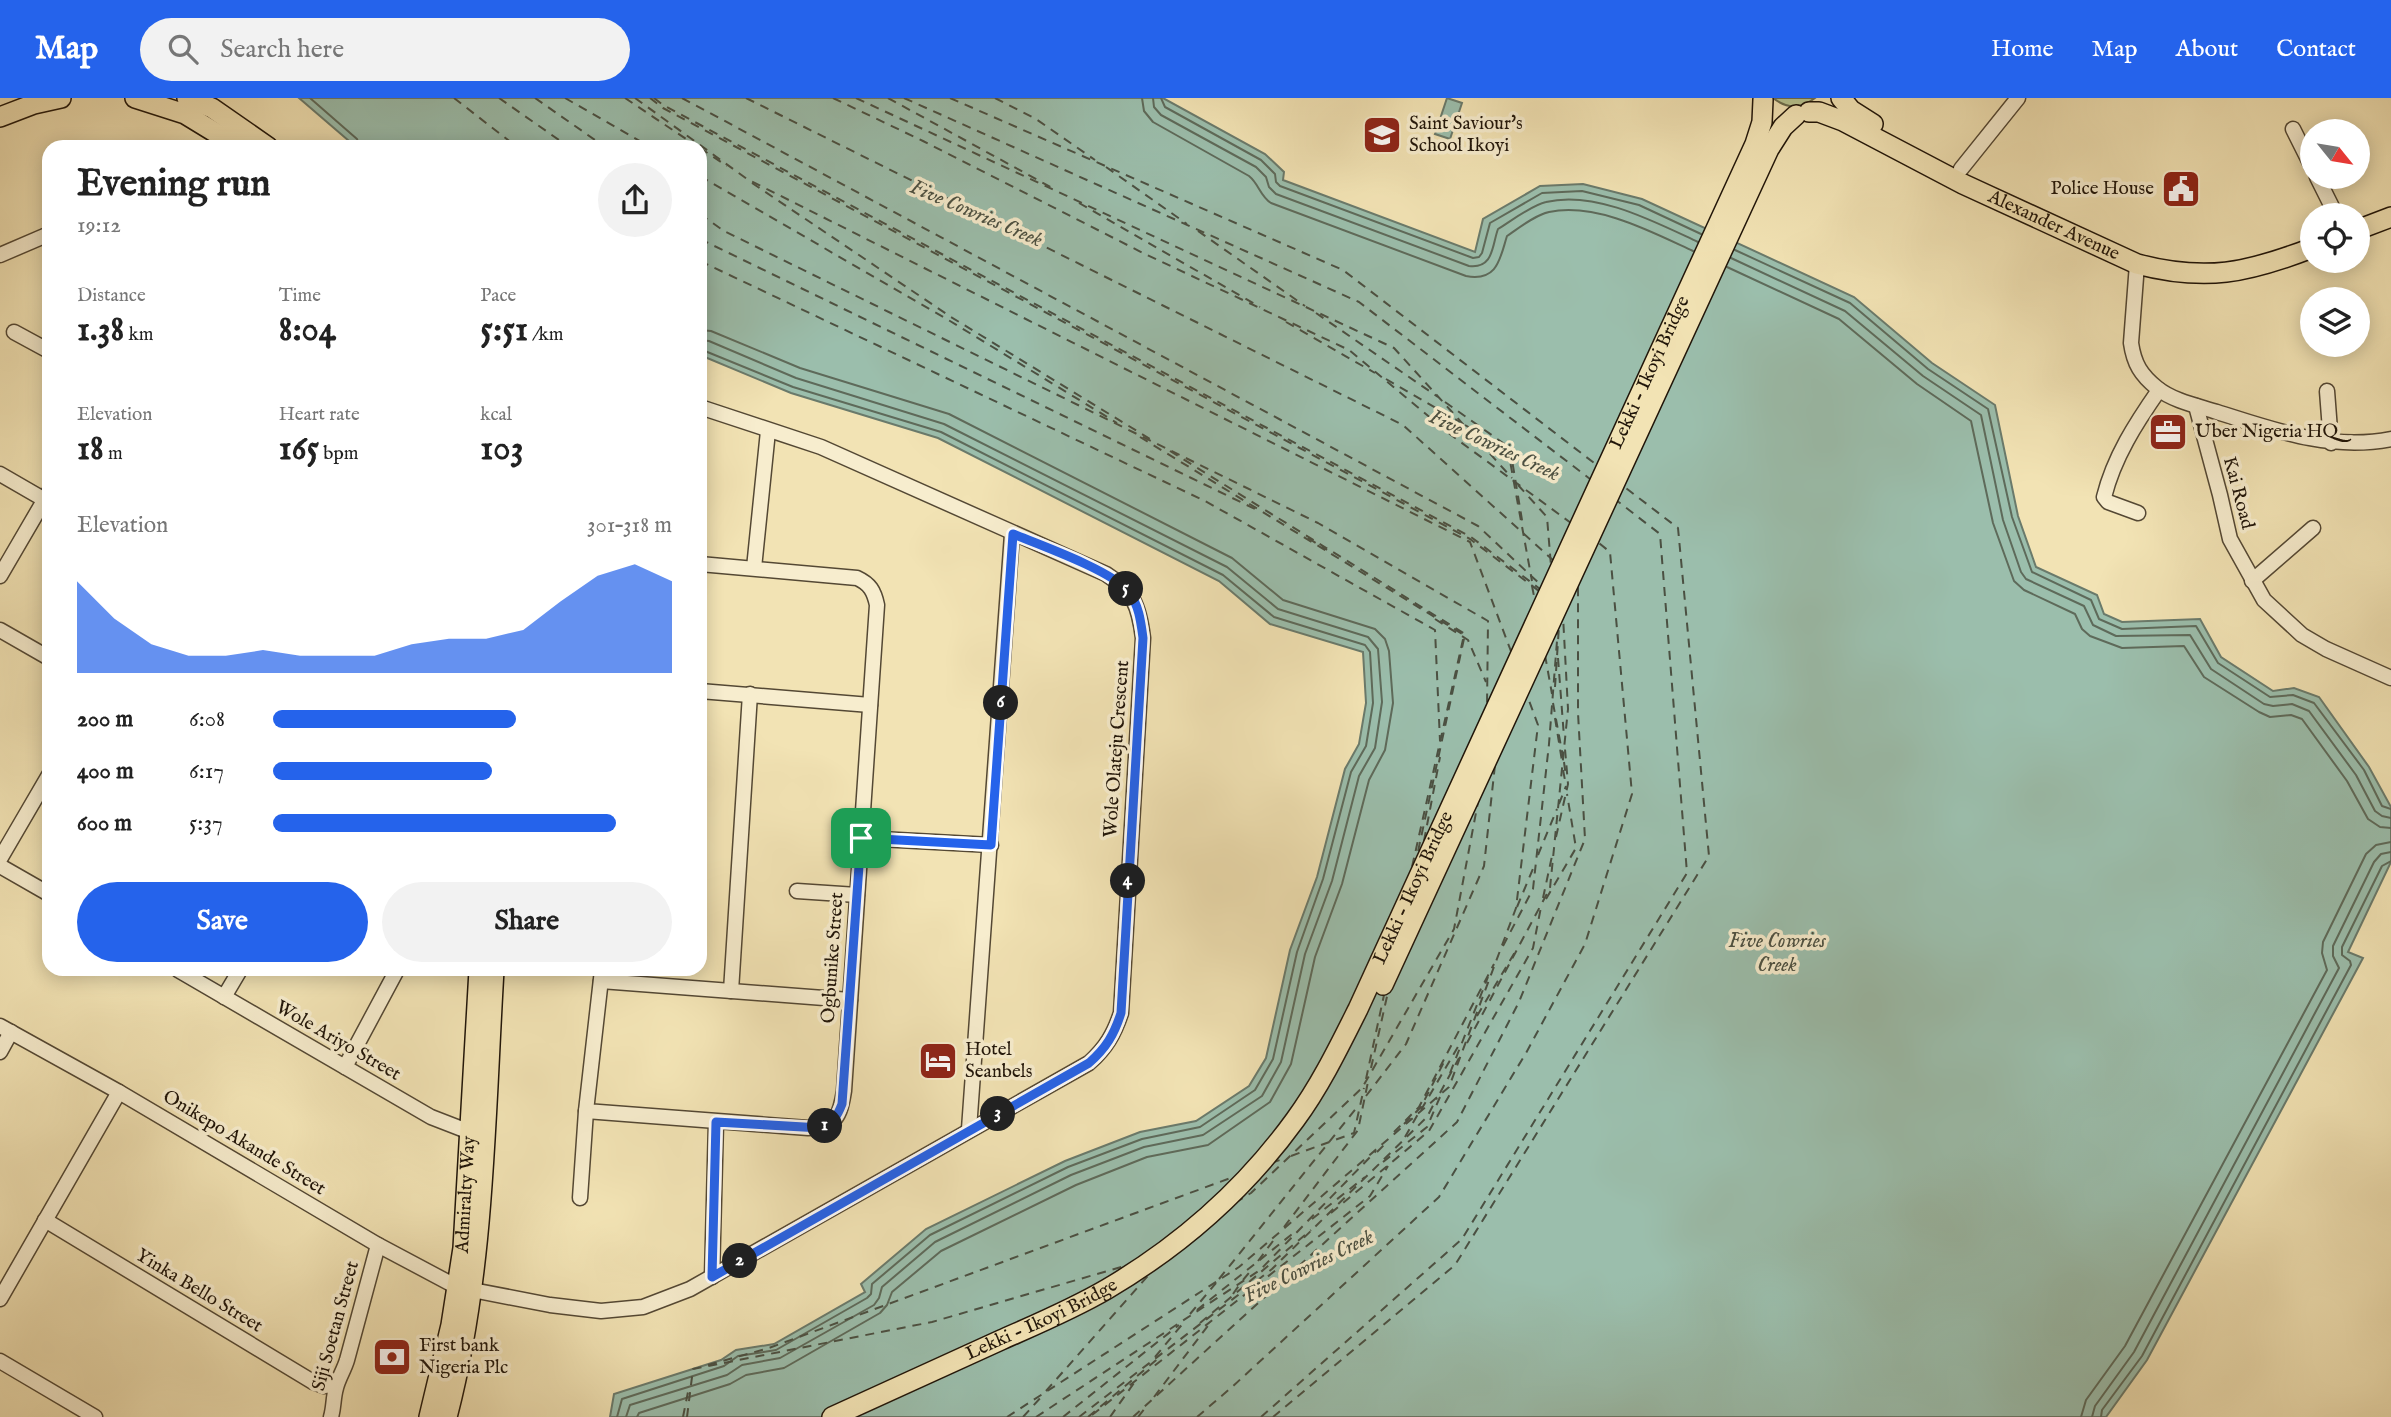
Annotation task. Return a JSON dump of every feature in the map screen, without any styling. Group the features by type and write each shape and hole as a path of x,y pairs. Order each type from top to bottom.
{"main road":[{"path":"0,117 34,104 61,98"},
{"path":"135,98 185,114 228,140"},
{"path":"187,98 205,103 258,140"},
{"path":"1762,146 1783,127 1826,98"},
{"name":"Alexander Avenue","path":"1841,98 1851,110 1865,119 1961,169 2148,256 2215,262 2250,257 2300,239"},
{"path":"1762,99 1762,146"},
{"name":"Alexander Avenue","path":"1762,99 1778,112 1819,112 1843,121 1964,184 2137,264 2166,271 2203,275 2270,264 2300,253"},
{"name":"Lekki - Ikoyi Bridge","path":"832,1417 1061,1313 1142,1267 1179,1240 1243,1184 1296,1119 1336,1054 1762,146"},
{"name":"Lekki - Ikoyi Bridge","path":"864,1417 1071,1321 1151,1276 1189,1249 1229,1214 1279,1162 1305,1128 1341,1070 1370,1014 1762,146"},
{"path":"2370,213 2391,205"},
{"path":"2370,225 2391,217"},
{"name":"Admiralty Way","path":"477,1129 479,976"},
{"name":"Admiralty Way","path":"447,1417 465,1339 463,1248 494,976"},
{"name":"Admiralty Way","path":"429,1417 451,1325 464,1288"}],"street":[{"path":"1961,169 2018,98"},
{"path":"2292,129 2300,144"},
{"path":"0,255 42,237"},
{"path":"2137,264 2131,343 2133,356 2136,367 2159,390 2196,406 2266,428 2331,443 2391,439"},
{"path":"14,332 42,347"},
{"path":"2138,513 2108,502 2104,496 2128,435 2159,390"},
{"path":"2327,391 2331,443"},
{"name":"Kai Road","path":"2196,406 2230,539 2264,600 2302,635 2326,649 2391,678"},
{"name":"Wole Olateju Crescent","path":"464,1288 551,1306 601,1311 643,1307 690,1289 1089,1063 1104,1049 1115,1033 1121,1013 1143,638 1137,606 1130,593 1106,574 821,447 707,409"},
{"path":"754,568 768,431"},
{"path":"0,474 42,494"},
{"path":"0,576 42,505"},
{"path":"2252,581 2313,528"},
{"path":"969,1129 1013,534"},
{"name":"Ogbunike Street","path":"707,565 857,579 871,587 877,605 844,1091 838,1115 831,1124 821,1128 716,1122"},
{"path":"0,630 42,654"},
{"path":"707,691 870,705"},
{"path":"732,991 750,694"},
{"path":"0,859 42,787"},
{"path":"861,838 991,845"},
{"path":"0,866 42,890"},
{"path":"797,891 856,895"},
{"name":"Wole Ariyo Street","path":"188,976 431,1117 454,1127 477,1129"},
{"path":"224,997 236,976"},
{"path":"345,1067 394,976"},
{"path":"579,1198 602,976"},
{"path":"610,976 732,991 850,1000"},
{"path":"0,1052 6,1029"},
{"name":"Onikepo Akande Street","path":"6,1029 119,1092 378,1245 464,1288"},
{"path":"0,1299 119,1092"},
{"path":"586,1111 716,1122 712,1277"},
{"name":"Yinka Bello Street","path":"45,1220 313,1382 324,1386 336,1385"},
{"name":"Siji Soetan Street","path":"331,1417 336,1385 342,1377 378,1245"},
{"path":"0,1361 95,1417"}],"green space":[{"path":"1773,98 1815,98 1794,106"}],"water":[{"name":"Five Cowries Creek","path":"299,98 1163,98 1265,154 1284,172 1283,180 1475,252 1483,219 1540,186 1583,184 1642,199 1854,297 1932,363 1995,405 2018,516 2036,567 2097,595 2104,614 2122,622 2200,619 2221,657 2273,691 2294,688 2319,697 2369,767 2391,807 2391,862 2348,952 2363,958 2147,1360 2106,1417 610,1417 614,1394 721,1360 736,1350 774,1344 865,1292 861,1284 926,1229 1065,1161 1140,1132 1196,1121 1249,1086 1266,1058 1290,950 1317,877 1345,769 1359,744 1366,703 1363,652 1270,624 1219,581 938,438 791,393 707,358 707,140 348,140"},
{"path":"1447,98 1462,103 1450,139 1435,134"}],"ferry route":[{"path":"454,98 508,140"},
{"path":"499,98 559,140"},
{"path":"535,98 595,140"},
{"path":"565,98 638,140"},
{"path":"625,98 688,140"},
{"path":"635,98 693,140"},
{"path":"650,98 663,108 1470,539 1539,591"},
{"path":"654,98 1471,537 1540,589"},
{"path":"682,98 1478,526 1543,587"},
{"path":"746,98 1403,425 1554,561"},
{"path":"833,98 1143,253 1349,350 1451,435 1571,523"},
{"path":"856,98 1394,348 1512,478"},
{"path":"888,98 1056,190"},
{"path":"904,98 1359,302 1590,479"},
{"path":"950,98 1343,270 1598,466"},
{"path":"995,98 1036,119 1095,160"},
{"path":"707,150 747,179 1470,542 1512,654"},
{"path":"707,153 727,166"},
{"path":"1106,167 1187,224"},
{"path":"707,180 950,321 1117,423"},
{"path":"752,183 951,317 1150,439"},
{"path":"1079,203 1260,307"},
{"path":"707,219 724,231 1318,523 1488,621 1487,706"},
{"path":"1198,231 1305,306"},
{"path":"707,242 1257,510"},
{"path":"707,264 1205,501 1435,630 1440,741"},
{"path":"1316,313 1438,397"},
{"path":"1286,322 1375,373"},
{"path":"1386,379 1460,422"},
{"path":"1445,402 1510,448 1523,526"},
{"path":"1465,425 1508,450 1532,581"},
{"path":"1140,437 1464,635 1412,867"},
{"path":"1170,451 1465,634 1417,856"},
{"path":"1518,485 1547,517 1551,566"},
{"path":"1273,1417 1455,1265 1709,856 1678,528 1622,485"},
{"path":"1261,1417 1462,1239 1687,873 1660,534 1616,500"},
{"path":"1308,538 1327,550"},
{"path":"1197,1417 1439,1197 1526,1053 1585,944 1632,794 1610,552 1599,543"},
{"path":"1133,1417 1457,1122 1519,1002 1585,839 1578,713 1578,584"},
{"path":"1532,586 1535,601"},
{"path":"1467,1043 1550,888 1568,709 1563,616"},
{"path":"1435,619 1468,640 1486,682"},
{"path":"1555,687 1559,626"},
{"path":"1503,946 1533,889 1549,744 1558,628"},
{"path":"1545,655 1552,694"},
{"path":"1558,658 1564,737"},
{"path":"1007,1417 1239,1267 1449,1087 1516,908 1538,725 1527,695"},
{"path":"1553,703 1563,757"},
{"path":"1555,718 1562,761"},
{"path":"1556,837 1568,784 1565,749"},
{"path":"1424,841 1440,757"},
{"path":"1564,762 1566,777"},
{"path":"1366,1096 1406,1044 1484,866 1495,765"},
{"path":"1563,770 1566,785"},
{"path":"1559,804 1566,786"},
{"path":"1546,899 1576,848 1567,794"},
{"path":"1235,1203 1251,1193 1362,1088 1454,929 1478,802"},
{"path":"1538,855 1557,809"},
{"path":"1543,898 1552,856"},
{"path":"1517,907 1535,864"},
{"path":"1331,1213 1429,1131 1533,948 1541,907"},
{"path":"1477,1016 1515,952"},
{"path":"1394,1132 1419,1107 1494,964"},
{"path":"1450,1073 1488,977"},
{"path":"1371,1068 1388,992"},
{"path":"1366,1079 1384,995"},
{"path":"1421,1110 1459,1045"},
{"path":"1440,1093 1459,1058"},
{"path":"1404,1124 1421,1107 1444,1062"},
{"path":"1284,1227 1358,1130 1369,1077"},
{"path":"1291,1156 1354,1133 1364,1088"},
{"path":"1383,1162 1427,1127 1440,1097"},
{"path":"1079,1417 1272,1269 1427,1117 1437,1098"},
{"path":"1219,1279 1358,1106"},
{"path":"1405,1137 1418,1114"},
{"path":"1377,1152 1386,1143"},
{"path":"1036,1417 1260,1270 1376,1151"},
{"path":"1271,1163 1286,1158"},
{"path":"1092,1415 1370,1196 1388,1166"},
{"path":"708,1365 769,1348 1236,1176"},
{"path":"1312,1219 1365,1177"},
{"path":"1200,1323 1311,1230"},
{"path":"1197,1310 1296,1231"},
{"path":"1258,1261 1276,1237"},
{"path":"687,1417 693,1369 932,1322 1128,1265"},
{"path":"1243,1280 1253,1268"},
{"path":"1046,1391 1154,1269"},
{"path":"1190,1314 1216,1283"},
{"path":"1233,1294 1240,1284"},
{"path":"1155,1357 1185,1321"},
{"path":"1154,1397 1210,1323"},
{"path":"1063,1417 1179,1325"},
{"path":"1088,1417 1161,1356"},
{"path":"1110,1417 1134,1383"},
{"path":"683,1417 689,1387"},
{"path":"1023,1417 1043,1395"},
{"path":"1138,1417 1146,1407"}],"place":[{"name":"Saint Saviour's School Ikoyi","path":"1382,135"},
{"name":"Police House","path":"2181,189"},
{"name":"Uber Nigeria HQ","path":"2168,432"},
{"name":"Hotel Seanbels","path":"938,1061"},
{"name":"First bank Nigeria Plc","path":"392,1357"}],"route":[{"path":"1013,534 1106,574 1130,593 1137,606 1143,638 1121,1013 1115,1033 1104,1049 1089,1063 712,1277 716,1122 821,1128 831,1124 842,1104 861,838 991,845 1013,534"}]}
